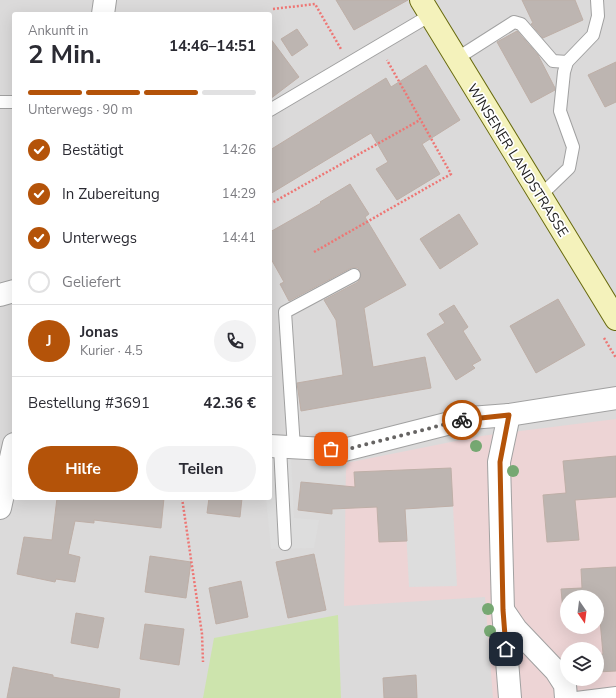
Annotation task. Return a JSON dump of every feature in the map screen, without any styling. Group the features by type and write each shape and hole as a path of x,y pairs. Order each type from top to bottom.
{"street":[{"path":"102,12 105,0"},
{"name":"WINSENER LANDSTRASSE","path":"425,8 616,319"},
{"path":"0,295 12,292"},
{"path":"282,447 344,450 470,418 509,415 616,398"},
{"path":"509,415 500,462 503,610 510,698"},
{"path":"0,508 12,453"},
{"path":"503,610 516,629 556,671 565,685 566,698"}],"lane":[{"path":"540,196 569,168 573,147 560,111 564,72 567,62 593,35 598,16 597,0"},
{"path":"272,109 379,46 425,8"},
{"path":"456,59 514,22 521,24 553,60 567,62"},
{"path":"0,102 12,102"},
{"path":"285,544 282,447 285,312 354,275"},
{"path":"576,698 616,693"}],"path":[{"path":"273,9 315,4 349,63"},
{"path":"314,252 451,174 379,46"},
{"path":"272,203 420,120"},
{"path":"182,500 202,634 203,662"}],"shaded area":[{"path":"0,0 616,0 616,698 0,698"},
{"path":"616,419 616,698 493,698 485,597 344,606 346,463 481,436"},
{"path":"272,455 291,456 294,518 319,520 314,548 271,549 266,500 272,500"},
{"path":"453,506 457,586 409,587 405,509"}],"green space":[{"path":"338,615 341,698 203,698 214,638"}],"building":[{"path":"336,0 408,0 354,30"},
{"path":"522,0 575,0 583,20 543,38 531,24 533,23"},
{"path":"297,29 308,45 292,56 281,39"},
{"path":"517,31 538,55 555,88 555,90 531,103 497,42"},
{"path":"272,41 299,77 272,97"},
{"path":"616,62 616,102 605,107 588,75"},
{"path":"426,65 460,120 422,144 440,174 397,200 376,169 388,162 371,133 272,193 272,149 386,78 391,87"},
{"path":"350,184 369,214 365,217 406,285 364,308 373,367 425,357 431,388 301,411 297,383 343,375 336,320 324,300 358,282 361,275 358,268 351,268 289,301 280,284 284,282 272,261 272,231 321,203 320,202"},
{"path":"459,214 478,244 440,269 420,239"},
{"path":"558,299 585,345 536,373 510,326"},
{"path":"454,305 468,327 463,331 481,360 472,365 475,368 456,380 427,334 445,323 439,314"},
{"path":"616,456 616,497 575,500 579,540 547,542 543,495 566,493 563,461"},
{"path":"451,468 453,506 405,509 407,541 379,542 377,507 332,509 332,514 298,510 301,482 355,487 354,472"},
{"path":"57,500 164,500 161,528 94,520 94,523 75,521 68,554 80,557 75,582 56,579 55,582 17,574 24,537 52,540"},
{"path":"209,500 242,500 240,517 207,513"},
{"path":"314,554 326,610 288,618 276,562"},
{"path":"150,556 191,562 186,598 145,592"},
{"path":"616,567 616,671 604,672 604,642 602,642 601,634 604,634 604,590 561,590 582,588 581,569"},
{"path":"241,581 248,617 216,624 209,588"},
{"path":"76,613 104,618 98,648 71,643"},
{"path":"145,624 184,629 179,665 140,659"},
{"path":"13,667 53,675 53,677 120,689 119,698 7,698"},
{"path":"416,675 417,698 384,698 383,678"}],"way so far":[{"path":"331,449 344,450 462,420"}],"route":[{"path":"462,420 509,415 500,462 503,610 506,649"}]}
